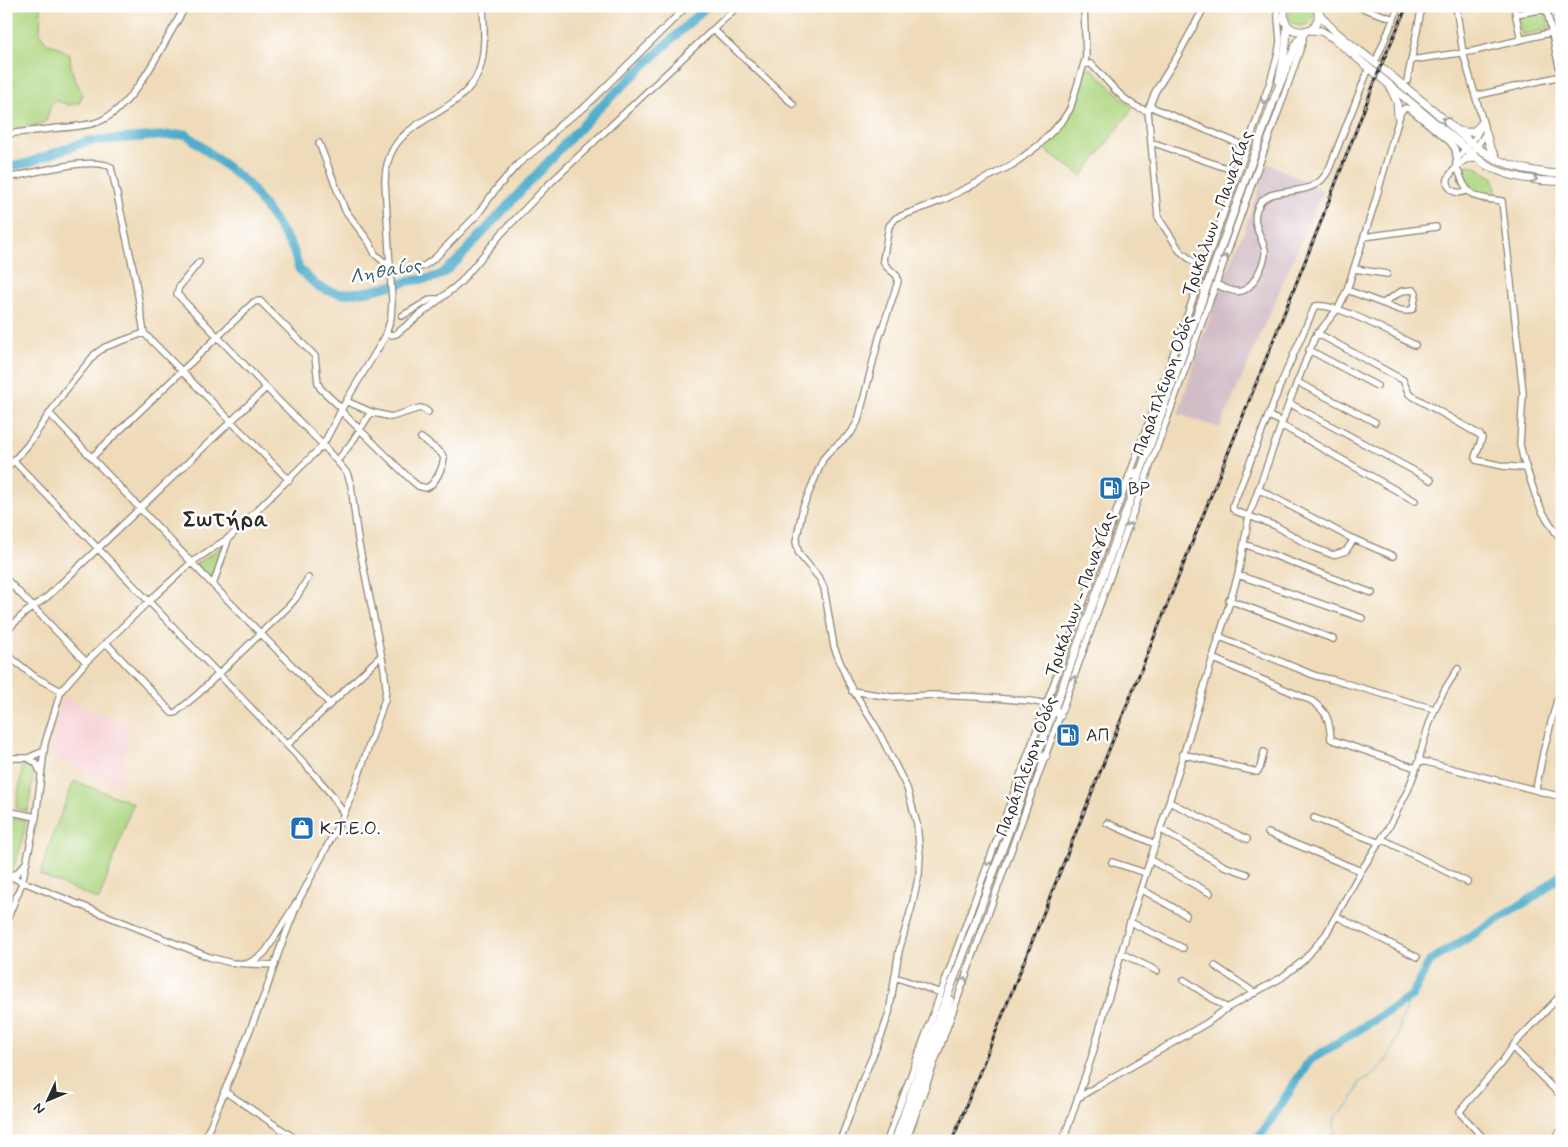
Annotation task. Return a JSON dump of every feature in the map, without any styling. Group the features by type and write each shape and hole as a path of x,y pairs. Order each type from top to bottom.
{"main road":[{"name":"Τρικάλων - Παναγίας","path":"1276,94 1281,54 1287,34 1287,24 1284,16 1285,6"},
{"name":"Τρικάλων - Παναγίας","path":"895,1141 928,1045 1122,522 1276,94 1297,42 1316,23 1317,10"},
{"path":"1317,10 1347,42 1474,145 1509,165 1532,171 1562,174"},
{"path":"1287,24 1295,31 1321,31 1326,34 1388,82 1470,155 1490,167 1533,179 1562,182"},
{"path":"1388,82 1396,97 1398,116"},
{"path":"1457,130 1472,132 1482,122"},
{"path":"1486,134 1490,147 1498,160"},
{"path":"1130,476 1140,471"},
{"path":"1116,514 1122,522"},
{"path":"1054,707 1060,716"},
{"path":"1035,759 1046,756"},
{"name":"Τρικάλων - Παναγίας","path":"900,1141 945,1018 960,963"}],"street":[{"path":"6,134 83,125 99,122 109,116 122,105 151,66 186,6"},
{"path":"6,922 22,882 28,860 36,817 44,751 61,691 86,662 148,602 192,562 230,537 323,445 346,400 386,334 392,301 385,182 388,160 394,147 405,134 420,122 458,99 474,80 479,70 483,51 483,6"},
{"path":"391,273 420,267 433,261 478,214 496,188 518,164 543,144 560,126 585,107 687,6"},
{"path":"386,334 394,335 460,283 497,239 545,188 738,6"},
{"path":"840,1141 882,1034 892,1001 899,951 912,906 920,866 917,824 907,788 876,726 852,691 835,651 824,588 820,579 798,554 796,545 804,503 821,462 827,453 851,433 860,413 878,338 898,282 897,276 886,266 883,260 889,226 896,218 937,202 1019,161 1055,129 1069,112 1086,57 1084,6"},
{"path":"1203,270 1180,250 1158,217 1147,108 1204,6"},
{"name":"Παράπλευρη Οδός","path":"887,1141 1130,476 1281,54 1277,6"},
{"path":"1356,6 1394,19"},
{"path":"1377,58 1399,6"},
{"path":"1407,81 1422,6"},
{"path":"1456,6 1463,53 1486,134 1474,145"},
{"path":"1514,6 1521,40"},
{"path":"1475,96 1560,76 1546,8 1516,14"},
{"path":"714,30 793,104"},
{"path":"1411,60 1463,53 1562,30"},
{"name":"Παράπλευρη Οδός","path":"906,1141 1306,32"},
{"path":"1086,57 1128,101 1137,107 1147,108 1247,147"},
{"path":"1084,64 1092,64"},
{"path":"1216,284 1231,292 1238,292 1245,290 1256,279 1265,255 1255,219 1256,210 1264,197 1304,190 1317,185 1323,180 1330,169 1369,68"},
{"path":"1063,1141 1113,985 1130,922 1169,802 1182,754 1238,575 1249,516 1309,350 1317,333 1338,309 1347,290 1398,116 1404,109 1412,110 1451,144 1455,151 1456,164 1467,191"},
{"path":"1482,122 1470,155 1456,164 1448,179 1450,188 1456,193 1467,191 1478,197 1502,201 1523,392 1520,438 1526,468 1542,511 1562,542"},
{"path":"1151,142 1238,172"},
{"path":"319,143 345,210 369,242 375,254 384,262 390,262"},
{"path":"1456,164 1470,155"},
{"path":"6,178 52,169 101,163 111,167 133,267 144,333 288,480"},
{"path":"1364,237 1436,227"},
{"path":"199,262 179,287 177,294 323,445 347,473 352,485 358,540 385,678 385,699 350,800 300,900 266,991 204,1141"},
{"path":"1354,269 1387,274"},
{"path":"1347,290 1400,310 1409,311 1414,306 1416,294 1413,290 1402,291 1383,303"},
{"path":"402,316 431,299 442,299"},
{"path":"92,457 254,302 260,301 315,356 320,388 411,480 418,486 426,488 433,484 444,458 441,453 421,438"},
{"path":"1354,539 1346,551 1333,555 1312,547 1276,526 1232,508 1313,308 1318,306 1338,309 1415,345"},
{"path":"391,314 402,316 410,322"},
{"path":"6,469 95,354 105,347 144,333"},
{"path":"1317,333 1403,380 1409,394 1480,435 1482,438 1474,457 1476,460 1526,468"},
{"path":"1309,350 1377,386"},
{"path":"1297,382 1375,422"},
{"path":"6,631 98,550 266,388"},
{"path":"346,400 371,412 390,417 420,408 428,412"},
{"path":"1289,403 1431,480"},
{"path":"337,461 371,412"},
{"path":"50,414 213,585 330,704"},
{"path":"1269,416 1415,501"},
{"path":"14,461 287,745 332,795 344,814"},
{"path":"1258,489 1354,539 1393,556"},
{"path":"213,585 230,537"},
{"path":"1244,544 1372,593"},
{"path":"1238,575 1362,618"},
{"path":"106,643 172,713 178,712 262,634 293,602 308,578"},
{"path":"8,581 86,662"},
{"path":"1229,600 1333,639"},
{"path":"1218,636 1316,676 1434,709"},
{"path":"6,654 35,677 61,691"},
{"path":"287,745 381,656"},
{"path":"1212,658 1312,701 1328,717 1331,739 1416,768"},
{"path":"1078,1098 1207,1023 1227,1008 1281,978 1304,960 1319,944 1361,871 1381,841 1404,797 1420,761 1434,709 1445,686 1458,669"},
{"path":"852,691 892,696 980,697 1047,704"},
{"path":"1536,789 1557,700"},
{"path":"6,758 28,758 44,751"},
{"path":"1182,754 1257,772 1260,768 1264,752"},
{"path":"28,758 36,763 41,773"},
{"path":"1420,761 1562,797"},
{"path":"332,795 340,800 350,800"},
{"path":"1169,802 1247,839"},
{"path":"6,811 36,817"},
{"path":"1314,818 1381,841 1467,882"},
{"path":"1107,823 1155,844"},
{"path":"1160,829 1224,866 1247,874"},
{"path":"1268,833 1361,871"},
{"path":"6,875 20,871 28,860"},
{"path":"1150,860 1210,894"},
{"path":"1112,862 1146,873"},
{"path":"6,875 209,957 232,964 275,965"},
{"path":"1141,889 1186,914"},
{"path":"246,964 266,951 295,903 300,900"},
{"path":"1336,916 1417,957"},
{"path":"1130,922 1183,948"},
{"path":"1121,953 1157,970"},
{"path":"1215,966 1255,993"},
{"path":"894,977 941,992"},
{"path":"1184,980 1227,1008"},
{"path":"1486,1141 1460,1114 1460,1111 1502,1062 1512,1047 1562,994"},
{"path":"1512,1047 1562,1096"},
{"path":"224,1091 299,1141"},
{"path":"1552,1141 1562,1130"}],"shaded area":[{"path":"1268,163 1323,190 1220,428 1178,414 1215,301 1241,239"},
{"path":"63,697 130,727 120,786 50,757 55,725"}],"green space":[{"path":"6,6 41,6 40,34 48,44 56,46 70,55 74,75 83,94 79,103 69,105 57,101 51,105 46,121 38,125 6,129"},
{"path":"1292,6 1310,6 1313,15 1312,21 1307,25 1295,25 1290,21 1289,15"},
{"path":"1545,12 1548,29 1522,35 1518,17"},
{"path":"1087,68 1091,68 1133,108 1082,176 1040,146 1061,126"},
{"path":"1464,166 1474,166 1493,177 1498,199 1480,197 1471,191 1466,183 1463,170"},
{"path":"224,545 212,581 196,564"},
{"path":"23,763 29,764 34,771 28,811 16,809"},
{"path":"74,781 133,803 99,900 40,875 53,834"},
{"path":"14,818 26,820 21,847 12,871 6,869 6,843"}],"waterway":[{"name":"Ληθαίος","path":"6,166 24,164 87,141 186,134 247,183 293,249 299,269 317,286 341,294 370,291 410,281 432,278 442,274 458,260 596,111 707,6"},
{"path":"1257,1141 1310,1060 1411,997 1430,961 1537,895 1562,874"},
{"path":"1336,1141 1334,1122 1336,1116 1351,1103 1360,1082 1377,1072 1387,1059 1398,1037 1401,1021 1411,997"}],"railway":[{"path":"952,1141 1320,224 1380,68 1407,6"}],"place":[{"name":"BP","path":"1111,488"},
{"name":"ΑΠ","path":"1068,735"},
{"name":"Κ.Τ.Ε.Ο.","path":"302,828"}],"district":[{"name":"Σωτήρα","path":"226,518"}]}
